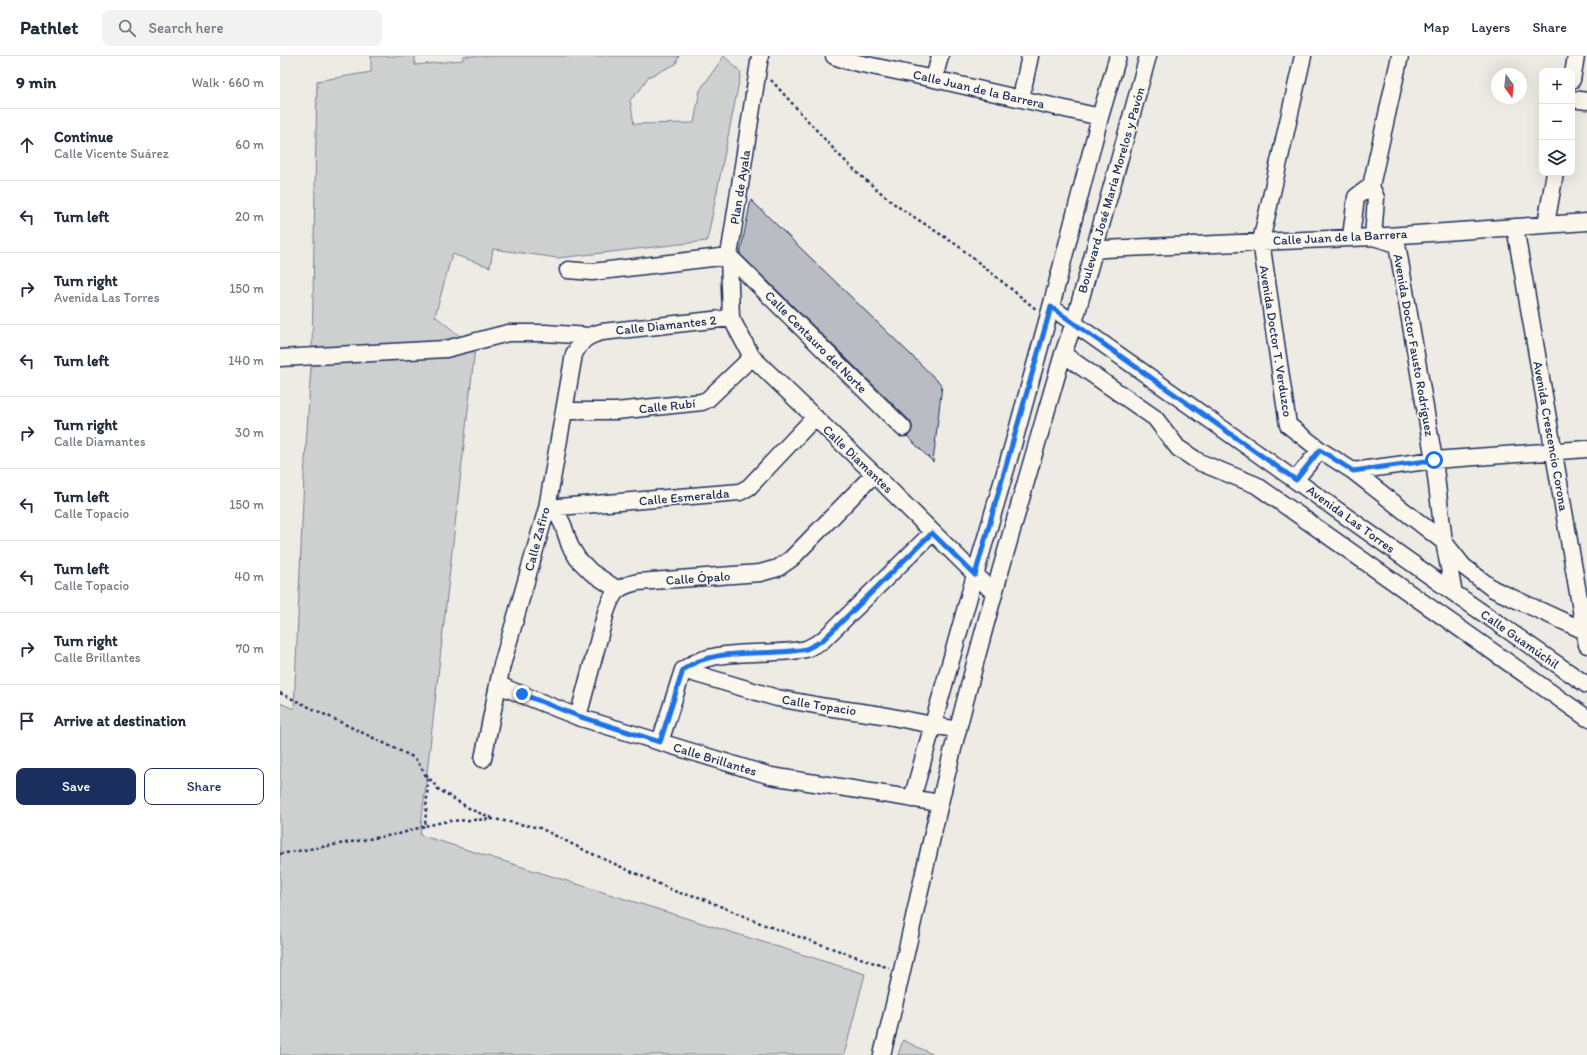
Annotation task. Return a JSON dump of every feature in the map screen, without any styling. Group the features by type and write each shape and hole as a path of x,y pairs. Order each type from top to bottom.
{"street":[{"path":"934,79 940,56"},
{"path":"1021,98 1030,56"},
{"name":"Boulevard José María Morelos y Pavón","path":"912,799 1050,313 1100,117 1118,56"},
{"name":"Boulevard José María Morelos y Pavón","path":"882,1055 940,803 994,593 1063,354 1074,323 1148,56"},
{"path":"1261,241 1303,56"},
{"path":"1373,236 1376,198 1371,186 1400,56"},
{"path":"1574,68 1576,56"},
{"name":"Calle Juan de la Barrera","path":"844,58 1100,117"},
{"name":"Plan de Ayala","path":"731,318 729,256 760,62"},
{"path":"1575,99 1587,101"},
{"path":"1546,224 1554,176"},
{"path":"1351,237 1356,197 1371,186"},
{"name":"Calle Juan de la Barrera","path":"1094,251 1104,249 1373,236 1587,222"},
{"name":"Avenida Crescencio Corona","path":"1514,227 1586,636"},
{"name":"Avenida Doctor Fausto Rodríguez","path":"1373,236 1397,244 1434,460 1444,542 1454,592"},
{"name":"Avenida Doctor T. Verduzco","path":"1261,241 1288,424 1320,450 1353,471"},
{"path":"568,270 592,272 729,256"},
{"name":"Calle Centauro del Norte","path":"729,256 903,428"},
{"name":"Avenida Las Torres","path":"1050,313 1074,323 1454,592"},
{"name":"Calle Diamantes 2","path":"280,358 446,349 508,333 595,334 731,318"},
{"name":"Calle Diamantes","path":"731,318 752,357 874,474 994,593"},
{"name":"Calle Zafiro","path":"483,759 502,665 550,507 574,354 580,343 595,334"},
{"path":"1063,354 1155,418 1178,448 1199,462 1256,485 1372,568 1585,711"},
{"name":"Calle Rubí","path":"564,411 616,411 702,402 708,399 752,357"},
{"name":"Calle Esmeralda","path":"550,507 740,492 749,487 815,417"},
{"path":"1353,471 1434,460 1587,449"},
{"path":"1296,480 1320,450"},
{"path":"1353,471 1444,542 1463,566 1493,589 1586,636"},
{"name":"Calle Ópalo","path":"618,590 626,585 638,582 760,573 778,568 791,559 874,474"},
{"path":"550,507 563,525 570,546 578,559 591,572 618,590 612,596 606,612 578,716"},
{"path":"660,742 683,670 691,664 716,656 807,649 822,641 932,533"},
{"name":"Calle Guamúchil","path":"1454,592 1584,681"},
{"name":"Calle Topacio","path":"683,670 777,698 933,724 958,730"},
{"name":"Calle Brillantes","path":"499,684 508,689 578,716 772,776 940,803"}],"path":[{"path":"760,62 839,155 861,176 897,206 957,245 1050,313"},
{"path":"280,693 415,758 438,789 472,810 494,819 540,828 679,893 696,896 765,925 865,961 902,972"},
{"path":"424,772 428,781 425,826"},
{"path":"280,854 399,834 448,821 494,819"}],"shaded area":[{"path":"371,56 415,56 415,65 463,60 463,56 679,56 676,64 648,77 640,90 630,100 634,124 694,123 700,90 724,56 741,72 707,241 558,258 493,249 490,267 452,254 435,316 475,348 420,835 865,974 844,1055 280,1055 280,703 294,709 304,477 312,351 317,81 371,72"},
{"path":"903,1040 934,1055 898,1055"}],"building":[{"path":"751,200 942,385 933,462 907,436 912,430 910,421 740,254"}],"route":[{"path":"522,694 578,716 660,742 683,670 691,664 716,656 807,649 822,641 932,533 975,575 1051,307 1296,480 1320,450 1353,471 1434,460"}]}
